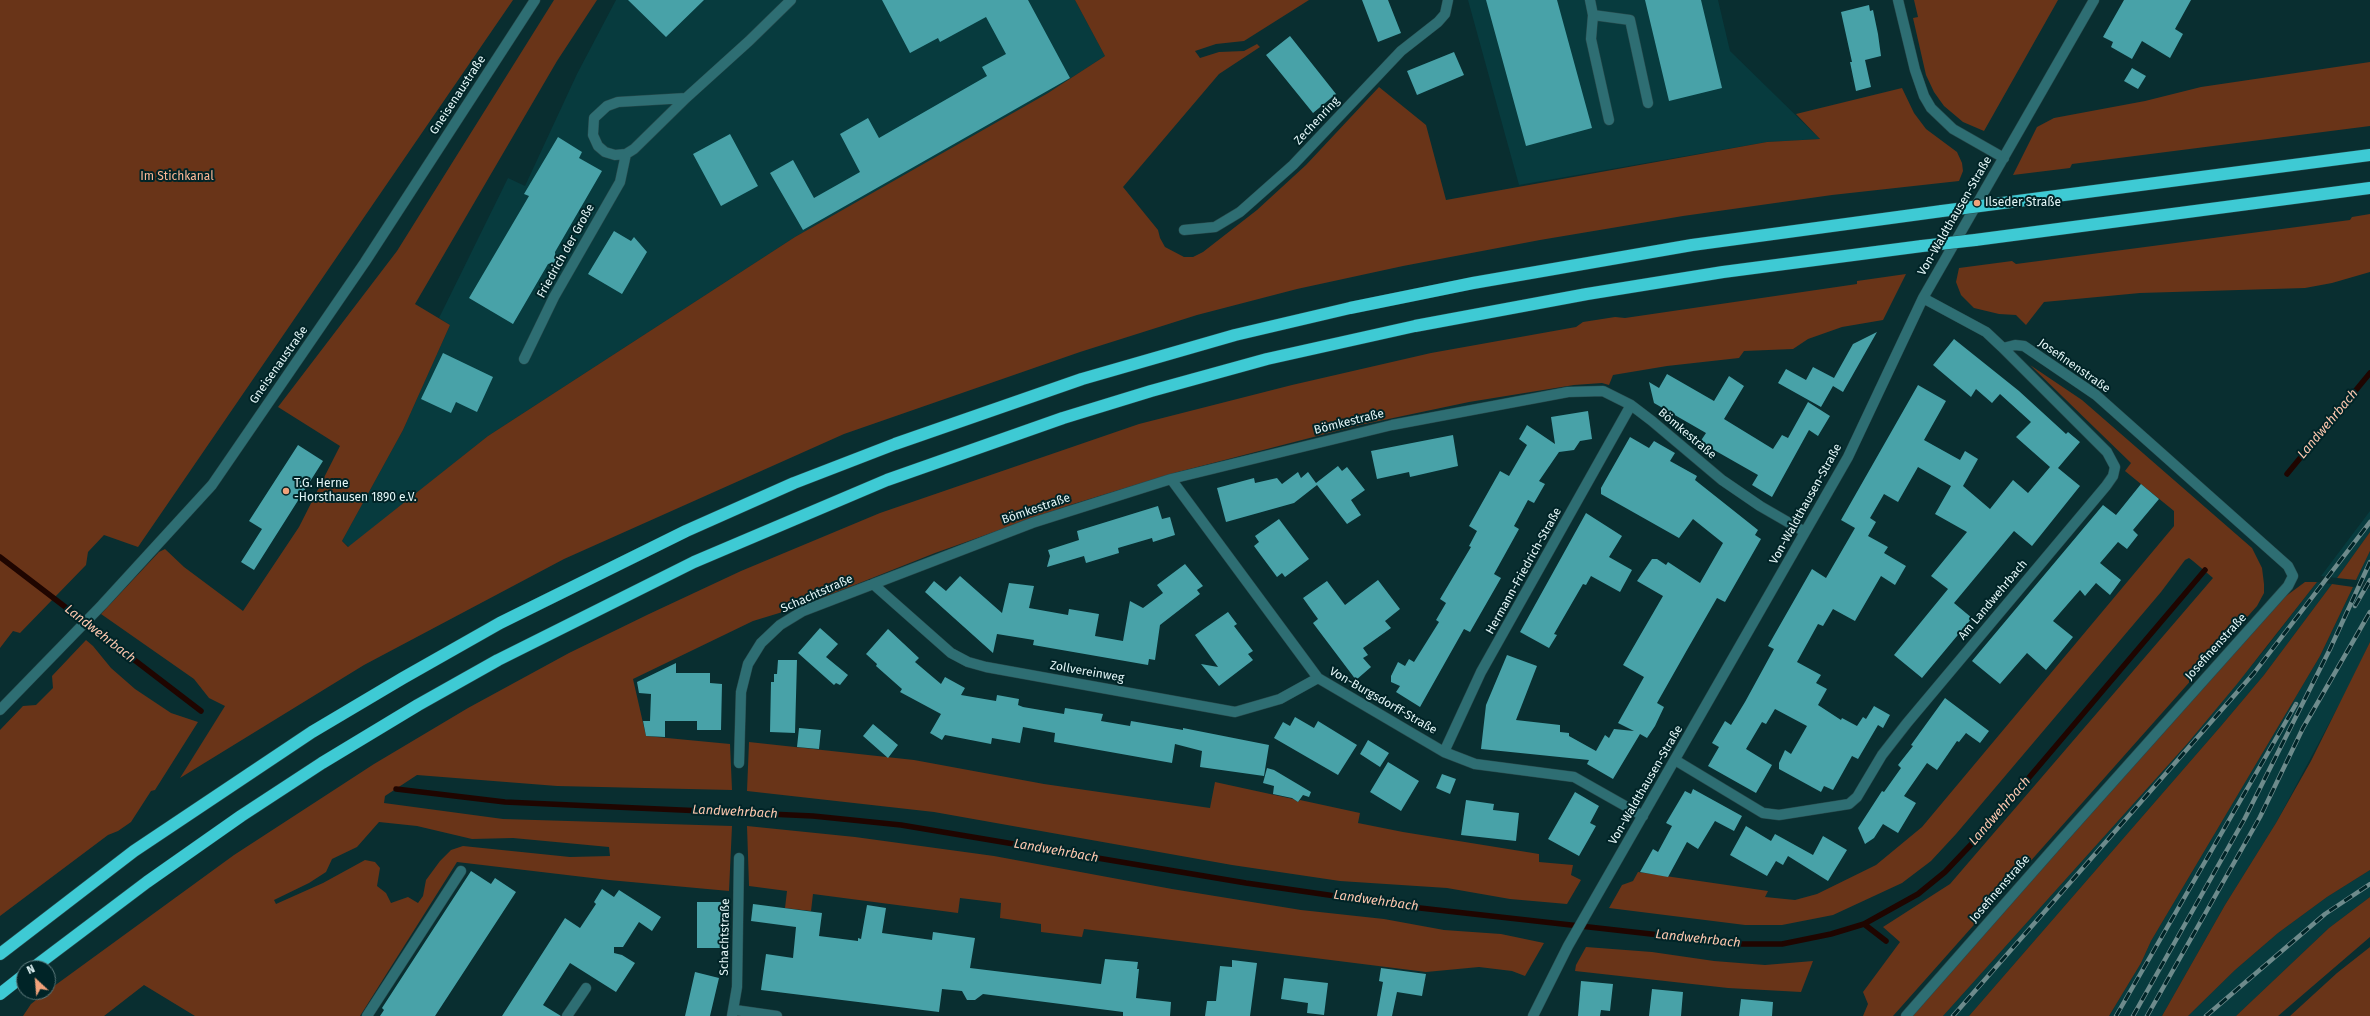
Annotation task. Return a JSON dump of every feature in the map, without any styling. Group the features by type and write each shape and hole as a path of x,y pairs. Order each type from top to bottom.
{"highway":[{"path":"0,954 134,851 312,732 507,619 686,531 794,483 895,444 1082,379 1235,335 1350,308 1473,283 1692,245 2370,155"},
{"path":"44,960 147,882 241,816 322,763 425,701 498,660 687,565 788,520 887,480 1071,415 1267,359 1414,326 1587,294 1724,272 2370,188"},
{"path":"0,994 16,981"}],"street":[{"name":"Gneisenaustraße","path":"0,710 102,605 212,486 366,262 535,0"},
{"path":"686,98 618,102 607,106 594,118 593,127 598,146 605,152 615,155 626,154 634,149 686,98 750,41 791,0"},
{"name":"Zechenring","path":"1184,230 1215,228 1240,212 1293,165 1401,50 1438,22 1445,14 1448,0"},
{"path":"1590,0 1593,15 1591,39 1609,120"},
{"path":"1898,0 1915,70 1924,96 1931,108 1953,129 2004,158"},
{"name":"Von-Waldthausen-Straße","path":"1533,1016 1568,946 1848,457 1923,298 2094,0"},
{"path":"1593,15 1630,20 1648,103"},
{"name":"Friedrich der Große","path":"524,359 554,297 620,182 626,154"},
{"name":"Am Landwehrbach","path":"1675,760 1763,813 1779,815 1849,804 1857,796 1882,755 2106,486 2115,467 2107,452 1986,332 1923,298"},
{"name":"Josefinenstraße","path":"1906,1016 2060,840 2288,586 2293,576 2288,566 2096,395 2024,346 2015,345 2003,348"},
{"name":"Bömkestraße","path":"873,584 1032,523 1172,479 1392,425 1568,392 1602,391 1631,405 1722,480 1760,506 1805,532"},
{"name":"Hermann-Friedrich-Straße","path":"1444,752 1482,672 1631,405"},
{"name":"Von-Burgsdorff-Straße","path":"1172,479 1318,678 1444,752 1475,764 1574,777 1643,816"},
{"name":"Zollvereinweg","path":"873,584 951,653 968,662 986,668 1235,712 1280,699 1318,678"},
{"name":"Schachtstraße","path":"739,764 740,692 748,664 761,642 780,625 803,611 873,584"},
{"name":"Schachtstraße","path":"733,1013 737,988 739,858"},
{"path":"367,1016 461,871"},
{"path":"567,1016 586,988"},
{"path":"733,1013 777,1016"}],"shaded area":[{"path":"616,0 1075,0 1105,56 1048,93 795,237 488,436 349,547 342,541 403,430 450,325 439,318 508,178 525,186 577,74"},
{"path":"1468,0 1718,0 1730,51 1820,139 1767,142 1519,185"},
{"path":"2370,511 2370,532 2337,578 2321,576"},
{"path":"2370,551 2370,582 2356,580"},
{"path":"2317,582 2332,584 2264,675 2221,726 1969,1016 1943,1016 2187,744 2266,648"},
{"path":"2353,587 2370,589 2370,642 2348,688 2276,823 2225,905 2162,1016 2109,1016 2141,963 2151,941 2320,656"},
{"path":"2370,870 2370,897 2329,928 2236,1016 2188,1016 2235,970 2278,933 2327,897"}],"green space":[{"name":"Im Stichkanal","path":"0,0 513,0 138,547 104,535 88,552 86,565 20,633 13,631 0,648"},
{"path":"554,0 597,0 557,61 415,304 450,325 403,430 342,541 348,547 488,436 795,237 1048,93 1105,56 1075,0 1309,0 1244,41 1216,44 1195,51 1200,58 1219,52 1244,51 1257,44 1260,47 1219,74 1123,187 1158,230 1165,247 1184,257 1193,257 1203,252 1257,210 1306,165 1379,87 1426,125 1446,200 1767,142 1820,139 1796,114 1902,88 1914,113 1926,129 1957,152 1962,163 1963,171 1959,181 1832,195 1683,216 1540,240 1403,266 1297,289 1197,315 1080,352 844,434 564,559 364,665 180,778 225,706 209,698 194,679 101,614 159,552 165,549 184,567 243,611 299,527 340,446 278,407 397,251"},
{"path":"1914,0 2058,0 1984,131 1963,122 1944,106 1934,92 1926,75 1913,18 1918,17"},
{"path":"2370,62 2370,126 2072,164 2070,168 2013,175 2037,127 2054,118 2145,101 2201,87"},
{"path":"2370,214 2370,272 2332,283 2305,288 2140,293 2044,302 2026,325 2016,315 1999,314 1974,308 1961,295 1956,282 1959,268 2012,261 2016,264 2350,220 2352,217"},
{"path":"1906,274 1883,320 1842,327 1808,339 1793,349 1744,351 1739,358 1667,366 1613,375 1609,385 1602,383 1574,385 1469,402 1360,425 1178,472 1070,505 935,553 799,607 753,621 633,679 646,736 730,744 732,790 557,786 417,775 385,796 384,803 503,819 732,826 729,891 609,880 457,862 360,1016 195,1016 144,985 104,1016 23,1016 31,1004 36,1000 56,1000 56,985 234,855 374,764 468,708 569,653 649,614 741,571 880,513 1139,424 1292,385 1431,353 1576,327 1583,322 1615,317 1625,318 1857,284 1857,281","holes":["379,822 417,826 472,839 513,838 609,847 610,856 570,857 463,846 451,850 440,861 426,880 423,896 418,903 408,897 391,903 386,893 377,886 380,868 375,862 365,860 323,883 276,904 274,900 309,883 326,872 332,859 357,847"]},
{"path":"2030,365 2082,400 2252,548 2262,568 2264,584 2264,593 2257,606 1893,1016 1863,1016 1868,1004 1863,992 1900,942 1883,927 1950,884 2213,578 2189,558 2185,560 2161,592 1956,834 1931,861 1902,883 1833,915 1782,925 1745,925 1609,908 1622,885 1633,881 1638,872 1768,891 1765,897 1795,900 1817,894 1876,865 1922,827 2174,526 2174,511 2125,471 2131,463"},
{"path":"2370,532 2370,551 2356,580 2337,578"},
{"path":"2305,582 2317,582 2237,684 2187,744 1943,1016 1911,1016 2282,599"},
{"path":"2332,584 2353,587 2320,656 2151,941 2141,963 2109,1016 1969,1016 2264,675"},
{"path":"86,640 93,646 111,668 135,689 171,713 198,722 155,790 151,791 131,822 118,831 108,835 0,916 0,730 23,706 36,705 53,688 52,676"},
{"path":"2370,642 2370,870 2327,897 2278,933 2235,970 2188,1016 2162,1016 2225,905 2276,823 2311,761"},
{"path":"749,742 914,760 1044,784 1210,808 1215,782 1293,799 1298,802 1300,800 1360,813 1358,823 1403,832 1539,854 1539,862 1573,865 1571,875 1581,880 1567,904 1510,899 1447,888 1340,881 1232,865 934,812 747,791"},
{"path":"747,826 855,837 994,856 1172,889 1301,910 1384,919 1444,930 1501,934 1544,943 1525,976 1512,971 1479,967 1426,972 1084,929 1082,937 1041,932 1041,924 1000,918 1001,903 960,898 958,913 813,894 811,911 785,908 787,891 749,886"},
{"path":"2370,897 2370,937 2278,1016 2236,1016 2329,928"},
{"path":"1586,947 1652,952 1714,961 1765,965 1813,961 1801,992 1728,988 1575,971 1576,965"},
{"path":"2370,947 2370,1016 2290,1016 2337,973"}],"building":[{"path":"628,0 704,0 666,37"},
{"path":"882,0 1028,0 1070,78 803,230 770,173 793,160 814,198 860,172 840,134 868,118 879,138 987,76 982,67 1006,54 986,17 940,42 938,38 910,53"},
{"path":"1362,0 1388,0 1401,33 1378,42"},
{"path":"1486,0 1557,0 1592,128 1526,146"},
{"path":"1645,0 1701,0 1722,88 1669,101"},
{"path":"2124,0 2191,0 2175,29 2183,34 2170,58 2142,41 2132,59 2111,47 2113,42 2103,37"},
{"path":"1869,5 1870,11 1873,10 1881,56 1865,60 1871,87 1856,91 1850,62 1852,62 1841,12"},
{"path":"1290,36 1336,94 1313,113 1266,55"},
{"path":"1454,52 1464,75 1417,95 1407,71"},
{"path":"2132,68 2146,76 2138,89 2124,81"},
{"path":"730,134 758,186 721,206 693,154"},
{"path":"558,137 582,152 579,158 602,171 555,252 556,262 548,264 513,324 469,298 529,196 524,194"},
{"path":"614,231 631,241 634,237 647,252 622,294 588,274"},
{"path":"1877,332 1843,392 1833,386 1821,407 1778,383 1786,369 1806,380 1813,367 1834,378 1853,344"},
{"path":"1954,339 2019,391 2066,434 2068,432 2080,442 2058,468 2080,486 2032,546 2014,531 1954,603 1972,618 1922,678 1894,655 1948,589 1931,576 1967,532 1935,514 1951,486 1918,467 1898,502 1884,494 1870,518 1876,522 1868,536 1888,547 1884,553 1906,566 1895,585 1881,576 1855,621 1833,609 1823,626 1818,624 1797,662 1821,675 1816,683 1827,689 1818,705 1841,720 1842,718 1857,726 1863,717 1866,719 1874,706 1890,715 1883,728 1878,725 1858,759 1852,756 1833,790 1824,786 1821,792 1779,769 1779,763 1785,750 1791,754 1807,726 1775,709 1766,724 1762,722 1746,749 1772,765 1756,793 1708,766 1719,747 1712,743 1725,721 1731,725 1745,702 1774,649 1768,646 1812,569 1826,578 1855,528 1841,520 1918,385 1946,401 1924,440 1960,460 1965,451 1978,459 1963,486 1990,509 2013,480 2028,493 2050,467 2016,437 2031,422 2000,394 1992,403 1976,389 1971,397 1933,365"},
{"path":"443,353 493,377 477,412 456,402 451,413 421,399"},
{"path":"1667,374 1714,401 1729,376 1744,386 1724,419 1773,449 1782,435 1788,438 1808,402 1830,416 1818,436 1809,430 1772,497 1752,485 1758,475 1700,442 1706,433 1654,403 1649,382 1659,388"},
{"path":"1588,411 1592,439 1580,441 1574,450 1559,452 1539,481 1545,484 1534,503 1528,500 1514,526 1519,529 1494,574 1501,578 1470,632 1464,629 1420,707 1396,692 1400,686 1391,682 1391,676 1398,662 1405,666 1409,659 1414,662 1439,622 1436,620 1446,603 1440,599 1471,547 1469,546 1477,531 1469,526 1500,471 1509,476 1527,445 1519,439 1527,425 1555,444 1551,417"},
{"path":"1453,435 1458,466 1410,477 1409,472 1377,479 1371,451"},
{"path":"1630,437 1649,448 1654,441 1675,453 1670,461 1697,476 1695,480 1758,530 1755,535 1761,539 1725,602 1717,598 1687,650 1657,703 1664,707 1655,726 1647,738 1640,734 1613,779 1587,764 1589,760 1481,749 1486,705 1507,655 1537,666 1516,720 1560,725 1560,732 1569,733 1569,736 1596,751 1605,735 1609,738 1614,729 1634,731 1618,723 1644,677 1623,665 1663,596 1637,581 1652,559 1657,559 1666,565 1668,562 1700,583 1723,543 1693,519 1679,538 1601,494 1601,488"},
{"name":"T.G. Herne -Horsthausen 1890 e.V.","path":"298,445 323,461 254,570 241,562 262,529 249,521"},
{"path":"1338,466 1342,471 1347,467 1365,490 1351,500 1361,515 1347,524 1317,485 1294,503 1226,522 1217,488 1254,478 1255,483 1277,478 1282,484 1298,472 1301,478 1308,472 1316,483"},
{"path":"2141,484 2159,499 2133,530 2138,535 2127,549 2118,542 2100,563 2121,580 2110,595 2096,583 2085,596 2080,590 2053,621 2073,637 2046,670 2027,653 2000,684 1972,661 2103,505 2116,515"},
{"path":"1158,506 1162,519 1170,517 1175,535 1153,542 1152,538 1118,548 1119,553 1086,563 1084,556 1047,567 1050,556 1048,550 1079,540 1077,531"},
{"path":"1586,513 1622,536 1609,557 1632,570 1620,592 1591,576 1586,585 1583,584 1554,634 1557,635 1549,648 1520,632"},
{"path":"1279,519 1309,559 1285,577 1282,573 1277,577 1254,546 1259,542 1255,536"},
{"path":"1185,564 1203,586 1197,590 1200,594 1160,625 1155,660 1149,659 1148,665 1033,645 1034,640 997,634 993,653 925,592 934,581 946,591 960,576 1002,613 1009,583 1034,586 1029,608 1068,615 1069,609 1099,614 1095,636 1123,641 1130,601 1143,608 1163,593 1157,585"},
{"path":"1378,580 1400,609 1385,621 1391,628 1363,648 1368,655 1363,658 1371,667 1356,680 1313,623 1318,619 1303,598 1327,581 1345,605"},
{"path":"1228,612 1237,624 1234,626 1253,651 1248,654 1253,660 1219,686 1201,664 1218,667 1195,635"},
{"path":"820,628 838,644 826,657 848,675 840,685 836,683 834,685 798,653"},
{"path":"888,629 919,658 915,662 941,684 945,677 965,688 961,695 996,701 997,695 1019,699 1018,705 1023,707 1064,714 1065,708 1103,714 1101,721 1130,726 1131,721 1183,730 1183,728 1269,745 1264,776 1200,767 1202,751 1175,744 1172,763 1054,742 1055,733 1023,727 1020,743 992,738 991,744 945,735 942,740 930,733 941,714 900,692 902,689 876,666 877,664 866,654"},
{"path":"778,660 797,660 795,733 770,732 771,682 774,682 774,674 777,674"},
{"path":"676,663 676,673 710,673 710,683 722,684 721,730 697,730 697,721 665,721 665,737 646,736 643,721 650,721 651,694 639,693 637,682"},
{"path":"1945,698 1989,731 1980,743 1966,733 1959,742 1957,741 1937,770 1927,763 1904,796 1916,803 1898,833 1883,824 1874,838 1865,844 1858,828 1882,791 1884,792 1901,768 1898,765 1913,746 1911,745"},
{"path":"1295,717 1314,728 1318,721 1357,745 1338,775 1274,738 1283,722 1290,726"},
{"path":"873,724 898,745 888,758 863,736"},
{"path":"799,728 821,730 819,749 797,747"},
{"path":"1368,740 1389,753 1380,767 1360,754"},
{"path":"1388,762 1419,781 1401,811 1370,792"},
{"path":"1267,768 1274,770 1311,792 1309,797 1303,795 1298,802 1292,798 1273,794 1274,786 1263,783"},
{"path":"1442,774 1456,779 1450,794 1436,788"},
{"path":"1693,789 1742,816 1734,831 1715,821 1698,849 1687,842 1668,877 1640,872 1653,849 1658,852 1672,826 1666,823 1685,791 1691,794"},
{"path":"1575,792 1599,806 1590,823 1596,826 1579,856 1548,839"},
{"path":"1466,800 1494,804 1493,810 1519,813 1516,841 1461,835"},
{"path":"1746,826 1771,841 1775,834 1813,855 1823,836 1847,850 1828,881 1788,856 1783,865 1776,861 1767,876 1730,855"},
{"path":"471,871 491,884 495,878 516,892 435,1016 380,1016 384,1010 382,1008"},
{"path":"602,889 614,897 619,890 661,917 652,931 639,922 623,947 614,947 614,953 622,955 635,963 616,992 570,963 543,1005 561,1016 502,1016 565,918 580,928 596,904 594,902"},
{"path":"697,902 721,902 721,948 697,948"},
{"path":"753,904 822,913 819,936 858,941 858,938 861,939 867,905 886,908 882,933 932,940 933,932 975,938 970,968 1101,984 1105,959 1138,962 1137,969 1139,969 1136,998 1171,1002 1170,1016 1123,1016 1123,1012 983,994 975,1000 967,1000 962,991 942,989 939,1012 761,990 766,954 793,958 796,927 751,921"},
{"path":"1232,960 1257,963 1250,1016 1205,1016 1207,1001 1216,1001 1220,966 1232,967"},
{"path":"1381,968 1426,974 1422,996 1397,992 1392,1016 1377,1016 1383,982 1379,981"},
{"path":"695,972 719,978 710,1016 685,1016"},
{"path":"1284,978 1328,983 1324,1015 1307,1013 1308,1003 1281,999"},
{"path":"1581,981 1613,984 1610,1011 1601,1010 1600,1016 1578,1016"},
{"path":"1652,989 1683,992 1681,1016 1649,1016"},
{"path":"1741,999 1773,1002 1772,1016 1739,1016"}],"waterway":[{"name":"Landwehrbach","path":"2287,474 2370,373"},
{"name":"Landwehrbach","path":"0,557 201,711"},
{"name":"Landwehrbach","path":"396,789 505,802 813,816 901,825 1246,883 1411,907 1740,944 1782,944 1831,934 1864,924 1918,894 1945,872 1982,833 2205,570"},
{"path":"1864,924 1886,941"}],"railway":[{"path":"1953,1016 2254,673 2370,522"},
{"path":"2133,1016 2245,818 2330,649 2370,562"},
{"path":"2355,606 2370,580"},
{"path":"2147,1016 2260,817 2303,728 2370,612"},
{"path":"2116,1016 2296,704"},
{"path":"2206,1016 2325,914 2370,884"}],"place":[{"name":"Ilseder Straße","path":"1977,203"},
{"name":"T.G. Herne -Horsthausen 1890 e.V.","path":"286,491"}]}
